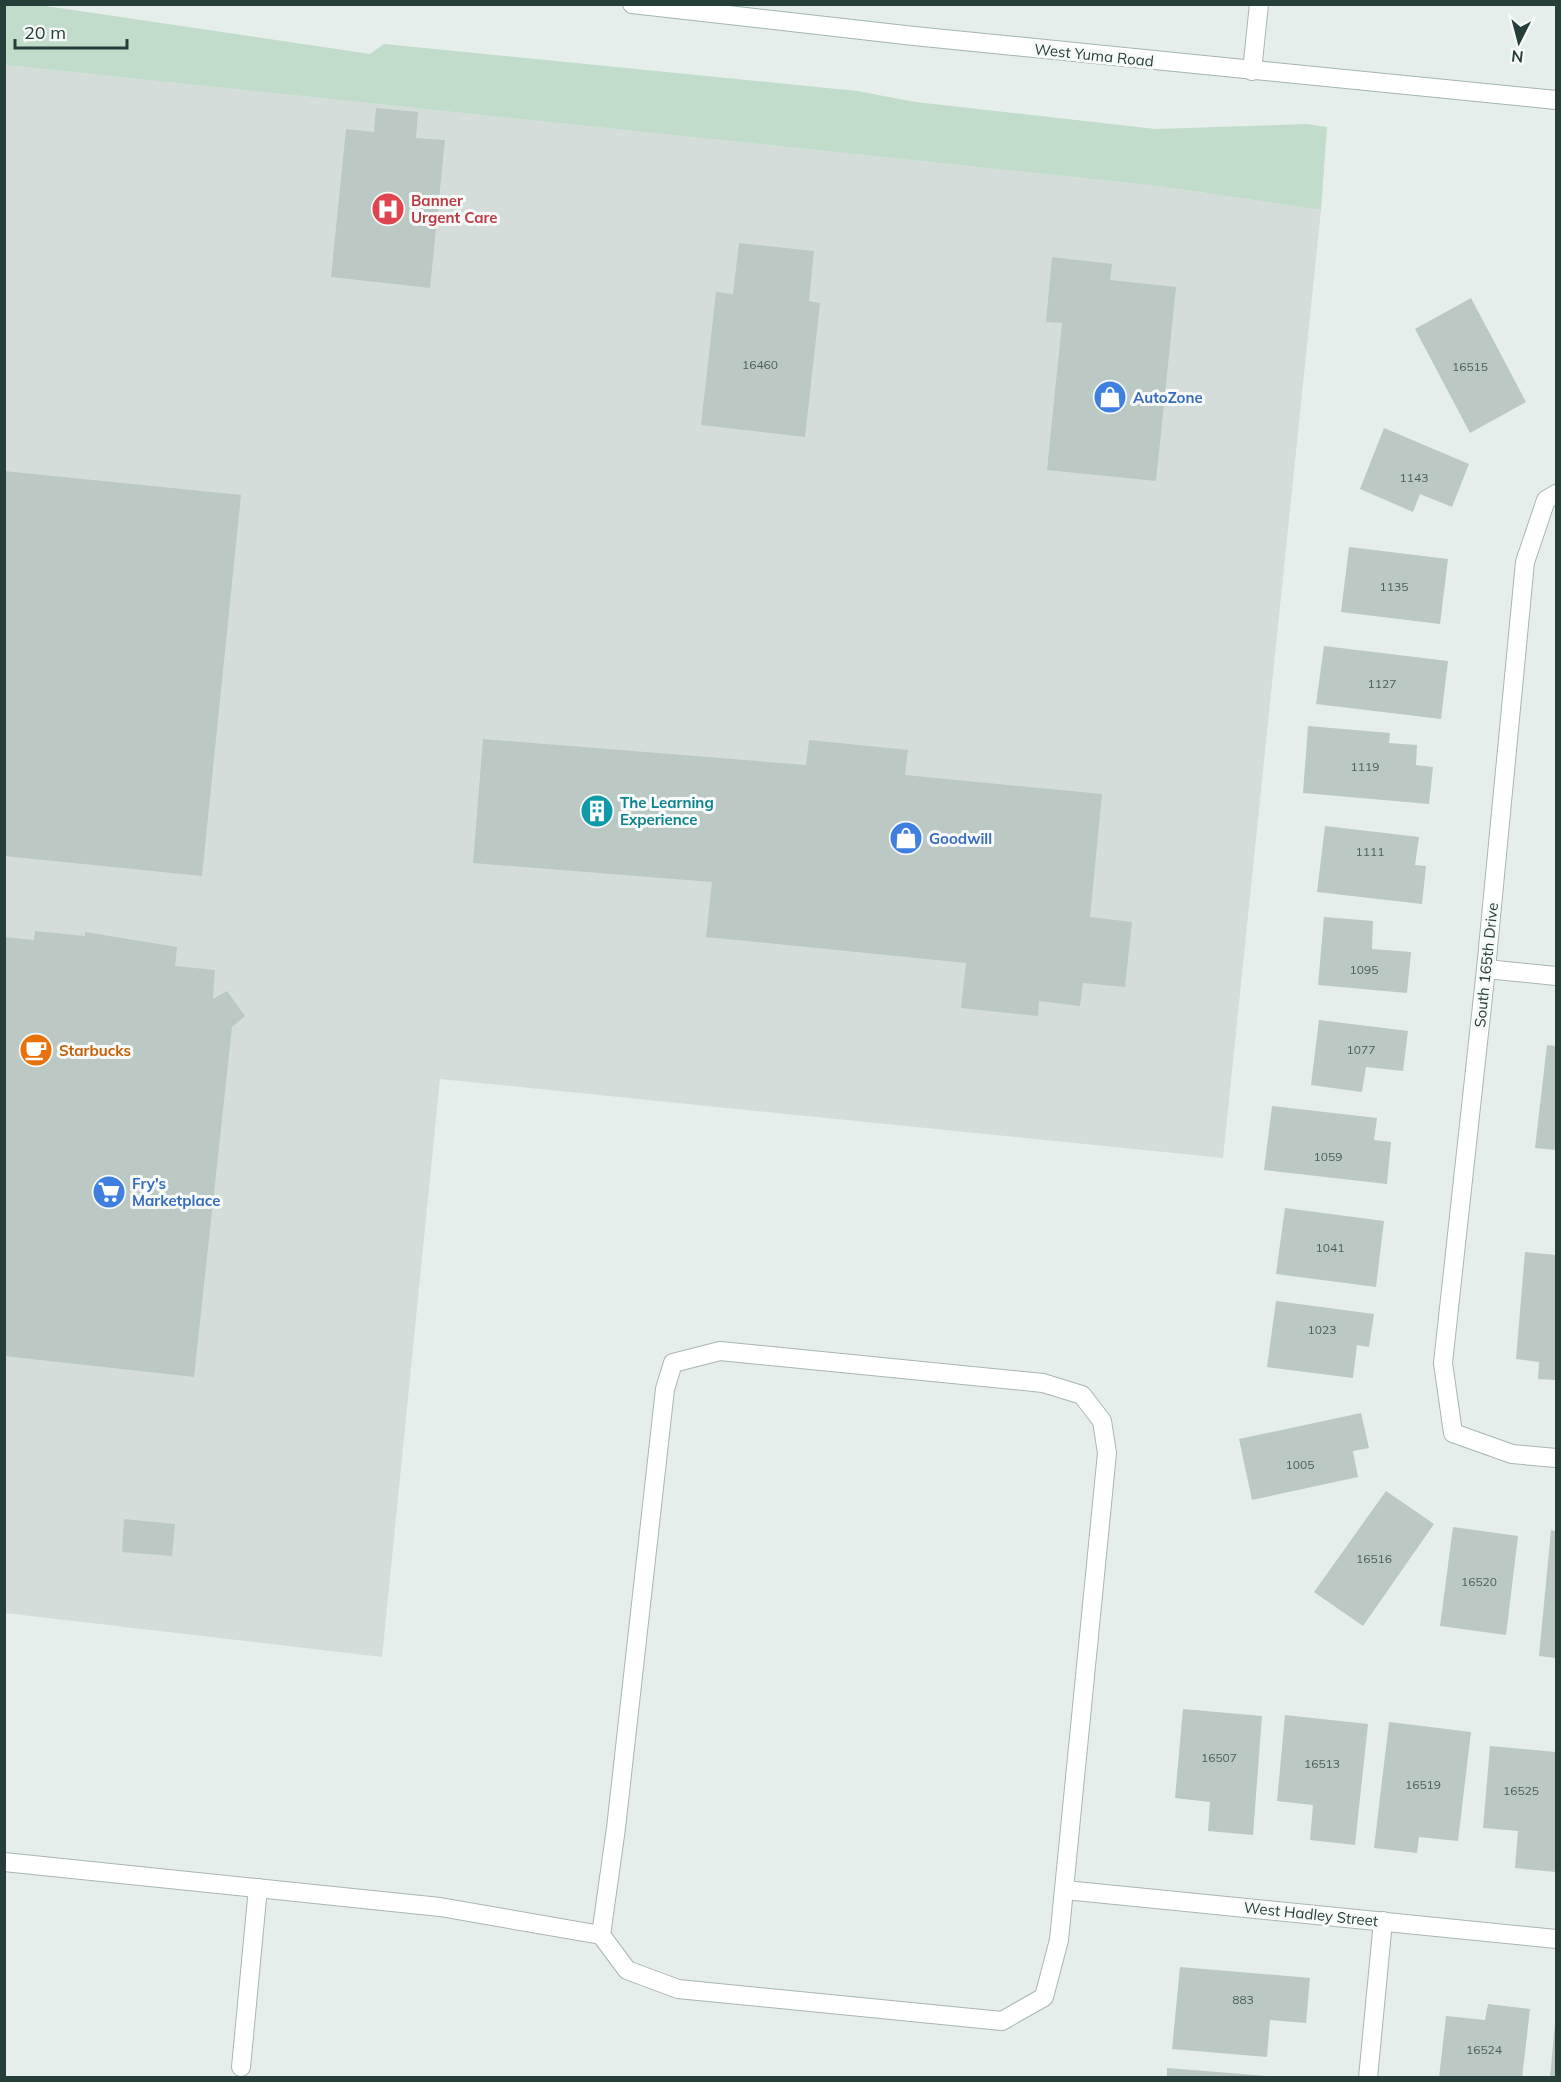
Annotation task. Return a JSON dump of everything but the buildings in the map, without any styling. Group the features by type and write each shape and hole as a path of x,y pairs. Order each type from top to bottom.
{"street":[{"name":"West Yuma Road","path":"632,4 914,36 1557,100"},
{"path":"1252,71 1259,4"},
{"name":"South 165th Drive","path":"1551,497 1525,562 1486,969 1443,1363 1453,1433 1512,1454 1557,1458"},
{"path":"1486,969 1557,976"},
{"path":"4,1862 440,1907 601,1935 627,1970 678,1989 1002,2021 1044,1997 1059,1940 1107,1453 1102,1420 1082,1395 1043,1383 720,1351 673,1363 665,1389 616,1828 601,1935"},
{"path":"241,2067 258,1888"},
{"name":"West Hadley Street","path":"1065,1890 1557,1940"},
{"path":"1368,2078 1383,1921"}],"shaded area":[{"path":"5,65 1159,186 1321,210 1223,1158 440,1079 382,1657 5,1613"}],"green space":[{"path":"5,4 39,5 370,54 384,44 857,91 915,102 1156,129 1306,124 1327,127 1321,210 1159,186 5,65"}],"place":[{"name":"Banner Urgent Care","path":"388,209"},
{"name":"AutoZone","path":"1110,397"},
{"name":"The Learning Experience","path":"597,811"},
{"name":"Goodwill","path":"906,838"},
{"name":"Starbucks","path":"36,1050"},
{"name":"Fry's Marketplace","path":"109,1192"}]}
